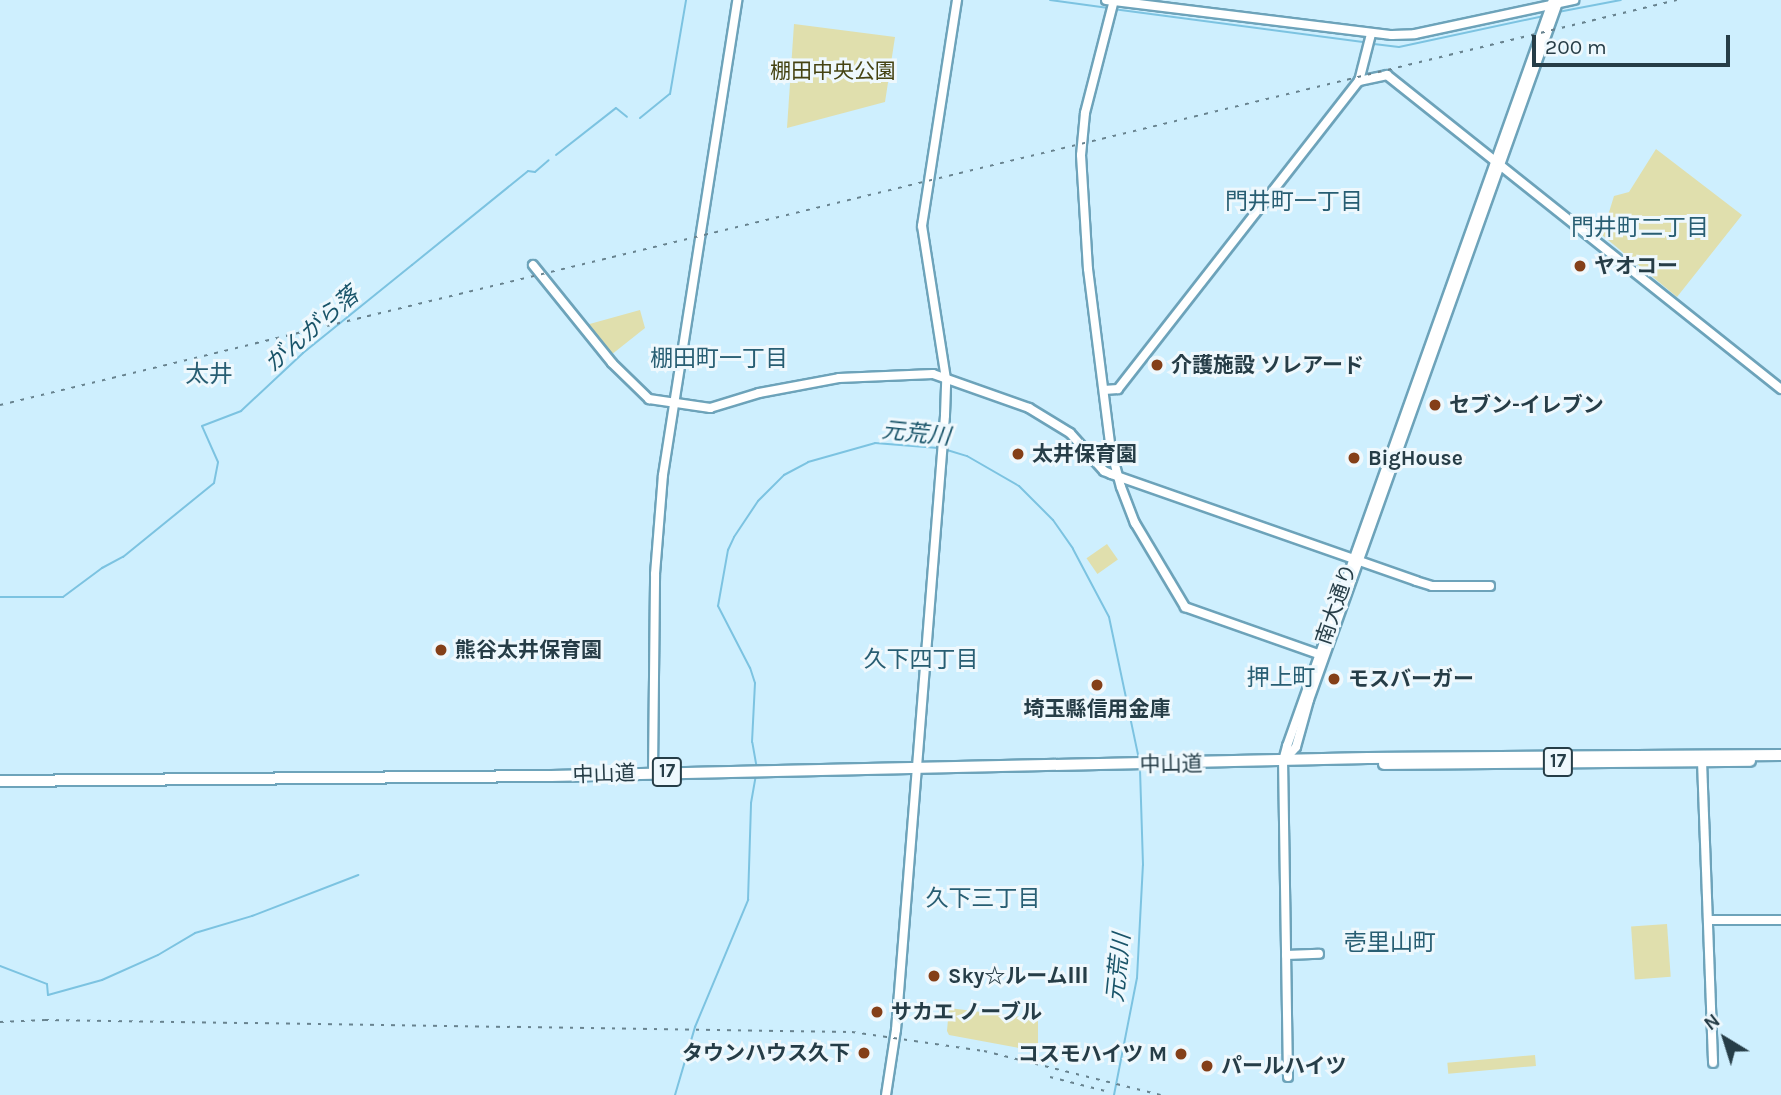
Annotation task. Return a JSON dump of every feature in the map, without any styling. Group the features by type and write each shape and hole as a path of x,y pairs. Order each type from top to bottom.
{"highway":[{"name":"中山道","path":"0,781 653,773 1537,755 1781,755"},
{"name":"中山道","path":"1334,760 1368,764 1781,761"}],"street":[{"path":"653,773 656,567 663,475 737,0"},
{"path":"886,1095 896,1030 943,449 946,379 922,226 957,0"},
{"path":"1323,655 1185,607 1135,523 1118,475 1088,269 1081,148 1085,113 1112,0 1371,34 1415,34 1553,8 1574,0"},
{"name":"南大通り","path":"1287,1077 1283,761 1301,700 1323,655 1406,414 1553,8"},
{"path":"1104,390 1118,389 1359,81 1371,34"},
{"path":"1359,81 1387,75 1781,389"},
{"path":"533,265 612,363 644,397 710,408 759,393 839,377 925,374 986,391 1029,408 1070,433 1104,471 1433,586 1490,586"},
{"path":"1702,761 1713,1063"},
{"path":"1709,920 1781,920"},
{"path":"1286,955 1319,954"}],"green space":[{"name":"棚田中央公園","path":"794,24 895,37 885,102 787,128"},
{"path":"1656,149 1742,215 1677,297 1602,235 1614,196 1629,192"},
{"path":"640,310 645,328 611,355 586,325"},
{"path":"1107,544 1118,560 1097,574 1087,558"},
{"path":"1667,924 1671,977 1635,979 1631,927"},
{"path":"949,1008 1038,1019 1038,1049 1035,1051 949,1035"},
{"path":"1535,1055 1536,1066 1448,1074 1447,1063"}],"waterway":[{"name":"がんがら落","path":"640,118 670,94 686,0"},
{"name":"がんがら落","path":"1050,0 1108,8"},
{"name":"がんがら落","path":"1558,12 1621,0"},
{"name":"がんがら落","path":"1113,9 1365,42"},
{"name":"がんがら落","path":"1374,44 1399,47 1543,16"},
{"name":"がんがら落","path":"556,155 616,108 627,117"},
{"name":"がんがら落","path":"0,597 63,597 102,568 123,557 214,483 218,462 202,426 241,411 303,353 528,171 535,172 549,160"},
{"name":"元荒川","path":"757,769 752,742 755,683 718,606 728,550 734,537 758,501 784,475 808,462 875,443 938,448"},
{"name":"元荒川","path":"947,450 967,456 1019,486 1053,520 1073,549 1109,617 1139,759"},
{"name":"元荒川","path":"1114,1095 1137,978 1143,865 1140,768"},
{"name":"元荒川","path":"675,1095 695,1027 748,900 751,803 756,774"},
{"path":"0,966 47,984 48,995 102,980 158,955 195,933 252,916 358,875"}],"railway":[{"path":"0,405 1677,0"},
{"path":"0,1022 45,1020 852,1032 984,1051 1161,1095"},
{"path":"1050,1077 1105,1091"}],"place":[{"name":"ヤオコー","path":"1580,266"},
{"name":"介護施設 ソレアード","path":"1157,365"},
{"name":"セブン-イレブン","path":"1435,405"},
{"name":"太井保育園","path":"1018,454"},
{"name":"BigHouse","path":"1354,458"},
{"name":"熊谷太井保育園","path":"441,650"},
{"name":"モスバーガー","path":"1334,679"},
{"name":"埼玉縣信用金庫","path":"1097,685"},
{"name":"Sky☆ルームⅢ","path":"934,976"},
{"name":"サカエ ノーブル","path":"877,1012"},
{"name":"タウンハウス久下","path":"864,1053"},
{"name":"コスモハイツ M","path":"1181,1054"},
{"name":"パールハイツ","path":"1207,1066"}],"district":[{"name":"門井町一丁目","path":"1294,202"},
{"name":"門井町二丁目","path":"1640,228"},
{"name":"棚田町一丁目","path":"719,359"},
{"name":"太井","path":"209,375"},
{"name":"久下四丁目","path":"921,660"},
{"name":"押上町","path":"1281,678"},
{"name":"久下三丁目","path":"983,899"},
{"name":"壱里山町","path":"1390,943"}]}
